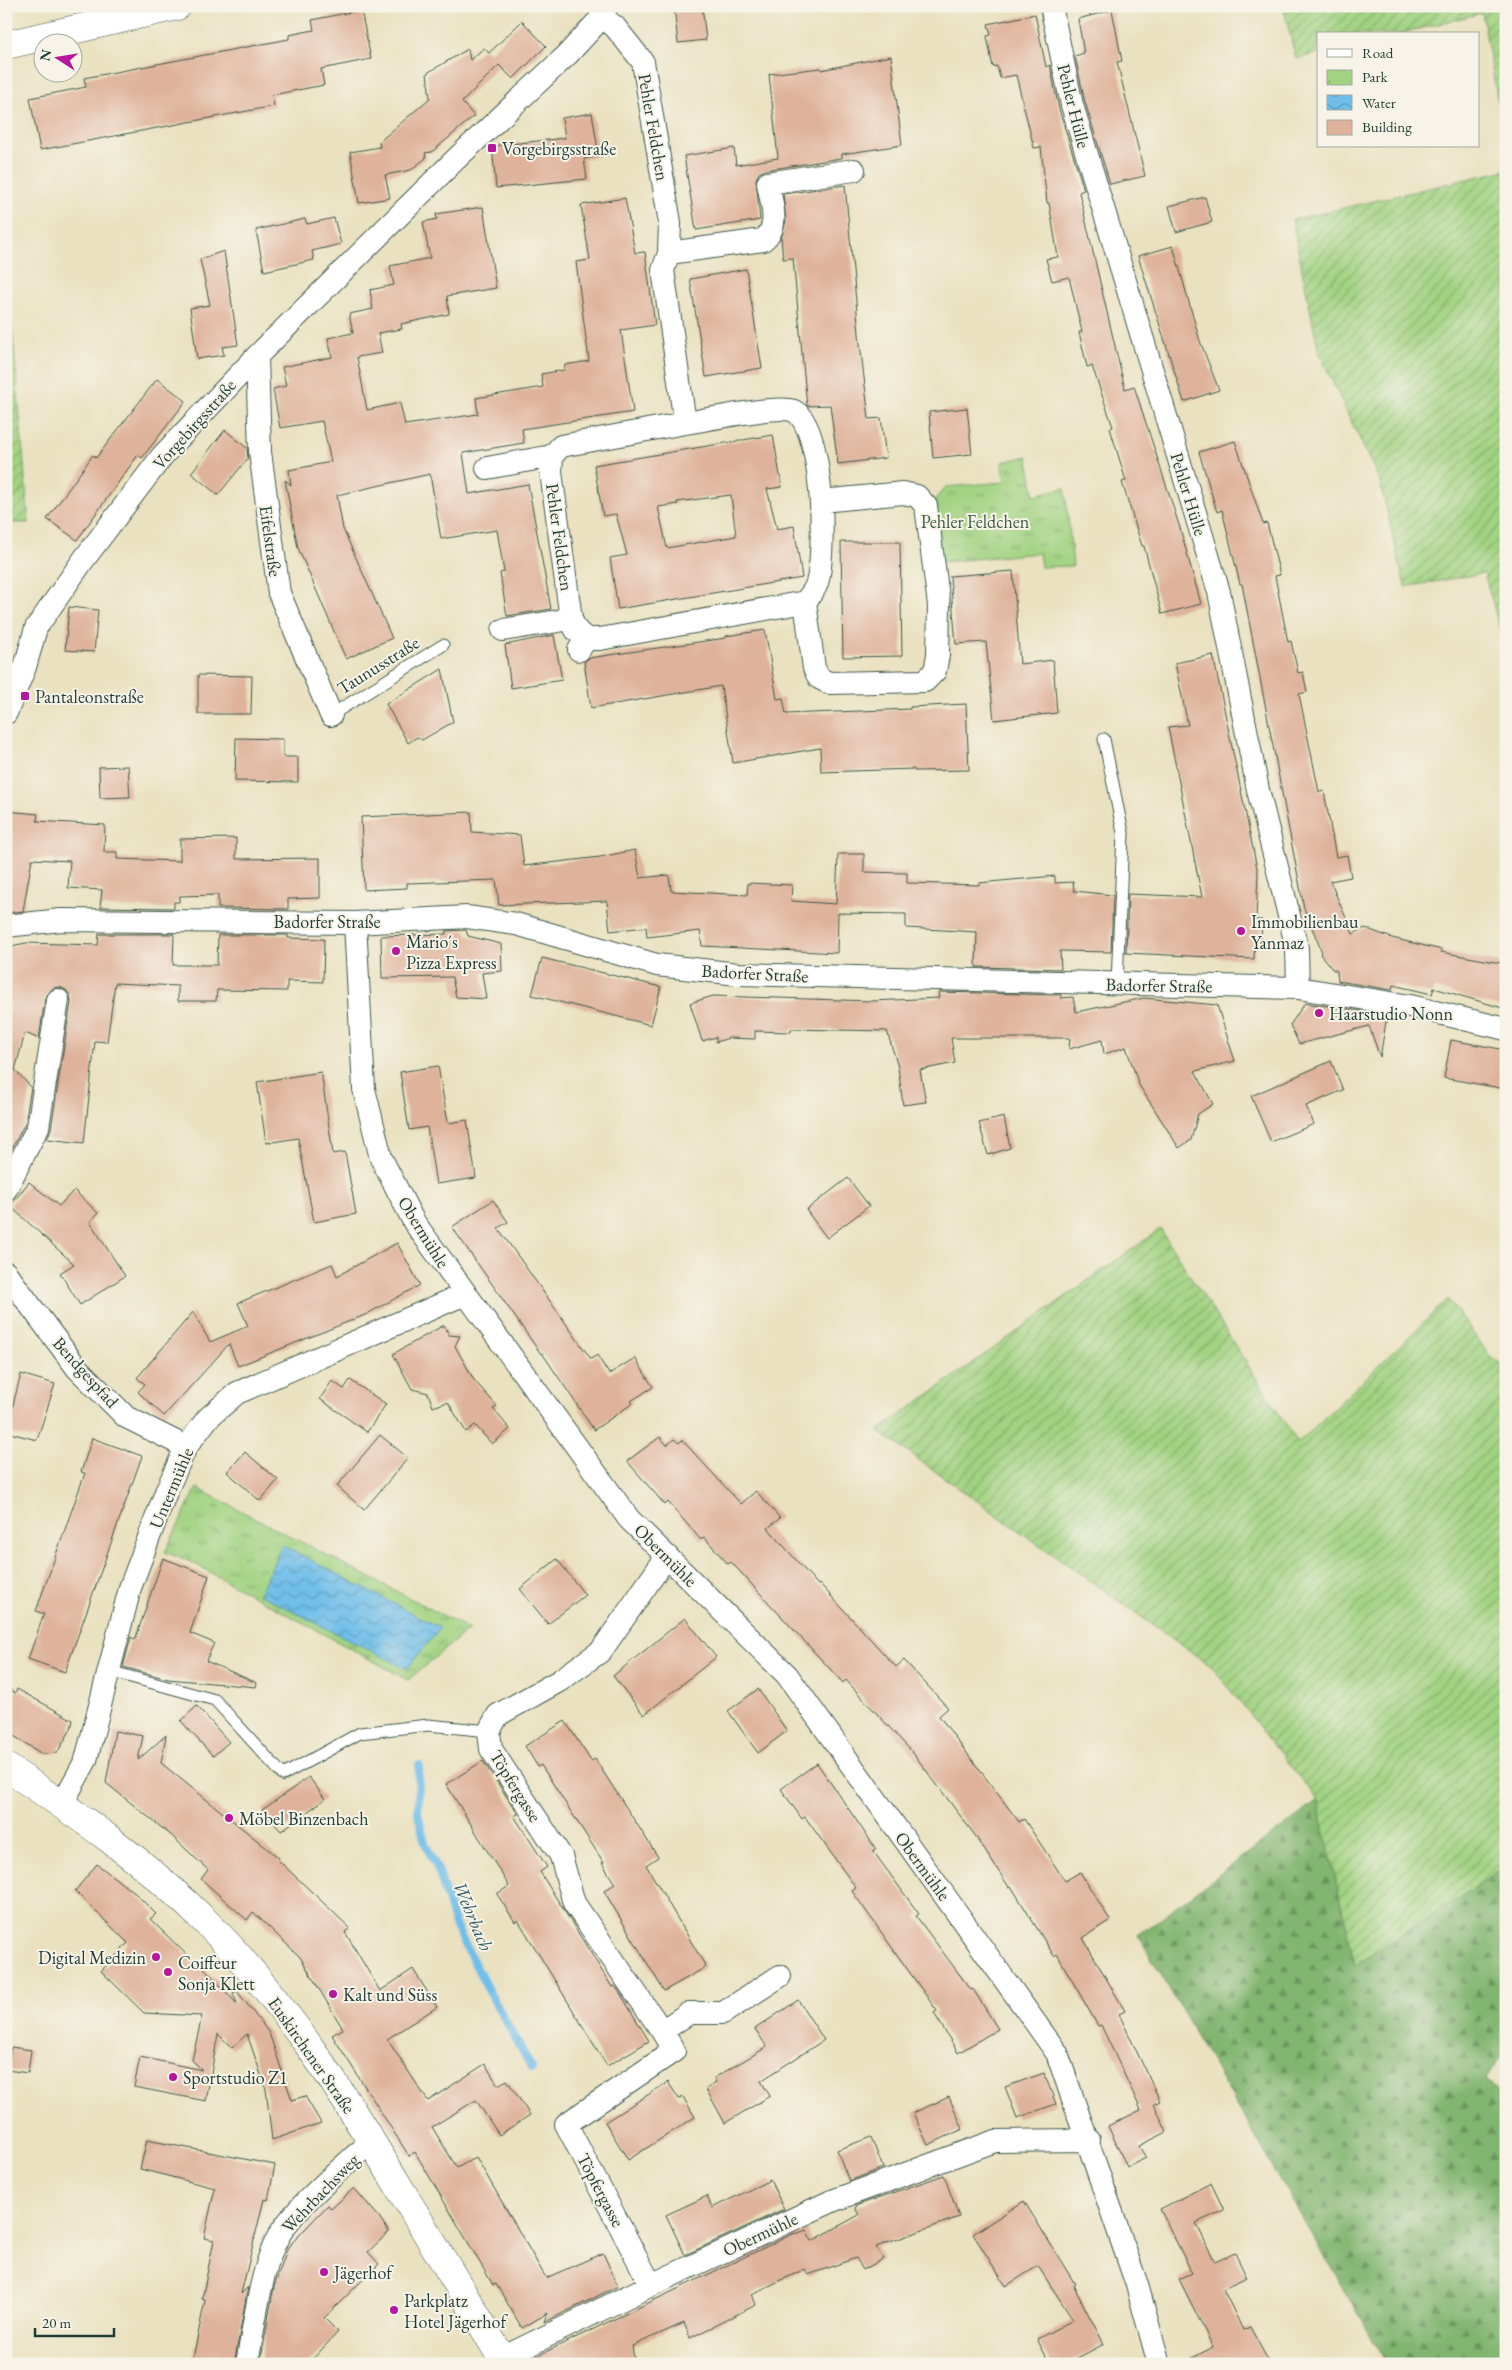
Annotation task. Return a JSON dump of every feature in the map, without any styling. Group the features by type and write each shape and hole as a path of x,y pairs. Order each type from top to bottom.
{"main road":[{"path":"6,45 176,6"},
{"name":"Euskirchener Straße","path":"6,1767 62,1804 150,1869 207,1923 293,2022 371,2140 503,2361"}],"street":[{"name":"Pehler Hülle","path":"1051,6 1072,106 1219,592 1258,790 1297,948 1298,988"},
{"name":"Pehler Feldchen","path":"605,12 643,62 670,223 670,253 663,270 685,423"},
{"name":"Vorgebirgsstraße","path":"6,713 16,664 36,628 84,559 163,455 257,356 456,159 566,55 605,12"},
{"path":"670,253 763,240 771,234 774,223 768,183 854,170"},
{"name":"Eifelstraße","path":"257,356 260,452 279,593 331,715"},
{"path":"487,468 552,456 561,446 685,423 777,409 794,411 808,427 822,501 821,560 816,585 805,602 814,668 819,678 829,683 925,681 934,670 938,655 940,605 926,506 917,496 903,493 822,501"},
{"name":"Pehler Feldchen","path":"552,456 551,472 571,618 583,644 600,639 805,602"},
{"path":"503,630 571,618"},
{"name":"Badorfer Straße","path":"6,926 61,920 355,923 467,917 516,924 657,965 738,974 1298,988 1410,1006 1506,1029"},
{"name":"Obermühle","path":"355,923 364,1089 381,1158 414,1222 464,1294 629,1519 787,1675 1057,2053 1089,2140 1137,2285 1159,2364"},
{"path":"6,1189 38,1127 58,1000"},
{"name":"Bendgespfad","path":"6,1273 77,1368 126,1417 186,1447"},
{"name":"Untermühle","path":"62,1804 86,1760 130,1588 186,1447 208,1418 237,1393 464,1294"},
{"name":"Töpfergasse","path":"651,2285 566,2124 674,2051 574,1902 561,1856 491,1749 489,1731 498,1715 559,1681 601,1651 667,1556"},
{"path":"662,2031 689,2013 723,2012 780,1976"},
{"name":"Wehrbachsweg","path":"247,2364 268,2263 276,2240 292,2216 371,2140"},
{"name":"Obermühle","path":"503,2361 651,2285 832,2201 995,2142 1089,2140"}],"lane":[{"name":"Taunusstraße","path":"331,715 443,645"},
{"path":"1104,739 1123,833 1117,984"},
{"path":"109,1671 215,1700 283,1775 360,1733 428,1725 489,1731"}],"green space":[{"path":"1283,6 1506,6 1506,147 1482,13 1406,32 1317,32 1317,53 1296,59"},
{"path":"1506,170 1506,649 1484,573 1405,587 1380,482 1319,353 1292,220"},
{"path":"6,256 29,523 6,523"},
{"name":"Pehler Feldchen","path":"1028,456 1034,495 1065,488 1073,566 1041,567 1039,553 941,562 935,499 946,487 1005,482 1002,462"},
{"path":"1160,1229 1298,1443 1448,1299 1489,1355 1506,1368 1506,1867 1355,1965 1318,1801 1211,1666 878,1431"},
{"path":"197,1488 469,1629 408,1680 193,1563 165,1552"},
{"path":"1318,1801 1355,1965 1506,1867 1506,2049 1486,2079 1506,2103 1506,2364 1387,2364 1138,1935"}],"water":[{"path":"282,1545 440,1628 407,1669 259,1594"}],"building":[{"path":"674,6 702,6 706,40 678,43"},
{"path":"361,10 371,59 321,69 324,85 272,95 274,106 40,150 30,98 86,87 84,78 289,39 289,35 314,30 312,20"},
{"path":"1112,10 1122,61 1117,62 1145,176 1110,184 1085,102 1075,56 1084,53 1078,19"},
{"path":"1035,14 1046,67 1050,65 1059,109 1084,190 1079,192 1125,389 1134,386 1180,528 1201,604 1162,614 1144,546 1142,546 1122,482 1126,481 1110,428 1113,427 1092,366 1087,367 1079,332 1082,332 1069,277 1052,281 1046,259 1058,257 1049,203 1047,203 1041,147 1034,148 1016,75 1000,78 997,66 993,67 987,36 991,35 988,24"},
{"path":"522,21 546,46 513,79 499,65 462,102 474,116 432,152 425,153 426,158 411,170 385,175 390,198 359,203 350,152 380,147 379,142 430,98 427,73 468,49 470,60 484,48 489,53"},
{"path":"891,56 902,145 842,154 842,158 766,170 759,173 756,179 760,220 696,230 684,156 734,148 736,165 778,158 769,74 821,68 821,70"},
{"path":"592,113 599,156 584,159 587,179 496,188 492,146 565,138 562,118"},
{"path":"845,185 869,419 881,418 886,458 838,464 830,405 807,406 793,258 783,259 781,238 786,221 783,194"},
{"path":"1205,197 1212,222 1176,232 1169,206"},
{"path":"625,198 635,253 645,252 655,325 621,330 633,412 522,429 524,443 463,453 469,494 528,484 551,609 507,616 500,573 504,572 497,530 441,539 430,474 337,495 343,529 392,638 346,659 298,548 285,480 291,485 289,470 331,462 322,421 280,428 273,389 286,386 282,367 332,357 328,338 353,333 349,314 373,309 370,290 394,285 390,266 430,258 423,222 437,219 436,214 483,207 496,288 447,296 449,314 401,324 402,329 378,333 382,353 357,357 367,410 400,403 405,425 478,414 476,398 543,387 541,374 564,370 565,365 589,361 576,262 590,260 581,205"},
{"path":"334,218 341,244 312,251 314,260 264,271 256,230 305,219 307,224"},
{"path":"1173,246 1200,341 1219,390 1184,402 1138,256"},
{"path":"224,251 238,345 222,347 224,355 197,359 190,308 210,305 200,259"},
{"path":"746,269 762,368 706,377 690,279"},
{"path":"157,379 186,401 142,458 138,455 77,540 47,519 93,455 96,458"},
{"path":"967,408 972,454 933,458 929,412"},
{"path":"225,430 247,448 248,458 218,495 191,473"},
{"path":"773,435 782,487 767,489 777,529 794,526 802,578 618,609 610,558 627,555 616,514 603,516 594,465","holes":["731,495 736,536 667,548 658,507 678,504 677,502"]},
{"path":"1235,441 1263,524 1267,523 1280,575 1275,576 1288,642 1291,641 1298,673 1303,672 1307,692 1299,694 1319,792 1324,791 1336,857 1347,855 1351,877 1330,881 1353,934 1365,928 1392,938 1442,950 1441,952 1506,964 1506,1009 1434,988 1432,994 1393,985 1392,990 1338,981 1337,971 1332,969 1320,954 1322,952 1304,908 1242,584 1240,584 1222,510 1217,512 1199,452"},
{"path":"841,542 900,542 902,656 843,657"},
{"path":"1013,571 1020,664 1053,660 1057,713 994,720 986,642 956,644 950,576"},
{"path":"69,607 98,610 94,652 65,650"},
{"path":"765,630 777,699 783,698 786,714 910,709 910,707 966,704 969,770 914,771 914,769 821,772 820,748 733,763 721,686 591,708 584,662 589,658 726,638 726,636"},
{"path":"554,635 562,680 511,688 505,645"},
{"path":"1213,655 1258,873 1256,920 1262,920 1261,940 1255,939 1254,959 1126,953 1128,894 1202,897 1168,727 1188,725 1175,663"},
{"path":"442,669 453,722 422,740 417,737 408,743 386,704"},
{"path":"198,675 252,676 251,714 198,714"},
{"path":"236,738 283,739 283,757 298,757 298,782 235,781"},
{"path":"128,766 130,797 100,798 99,767"},
{"path":"6,811 38,814 37,821 105,825 104,852 117,852 117,859 180,861 180,839 236,838 236,859 320,858 320,898 288,899 288,909 218,908 218,895 180,896 179,902 174,902 174,908 100,907 102,890 68,888 70,861 32,859 23,911 6,913"},
{"path":"471,812 472,832 520,835 524,866 600,857 635,850 640,878 669,875 671,891 747,895 748,883 792,885 791,901 836,904 838,854 864,854 864,872 907,873 907,883 979,885 979,883 1055,876 1055,883 1073,882 1074,891 1113,895 1111,952 1060,951 1061,969 976,967 977,932 906,928 906,914 838,913 837,953 702,946 700,931 647,937 646,927 610,931 607,901 499,905 496,880 407,883 407,888 364,890 361,817"},
{"path":"466,930 468,936 501,944 502,971 482,973 486,999 456,997 452,977 382,978 381,936 446,934 446,931"},
{"path":"99,934 174,934 173,965 217,965 218,935 288,935 288,938 324,939 323,982 287,981 287,991 217,990 216,1001 178,1001 178,986 115,983 107,1042 95,1041 84,1143 47,1139 51,1129 71,1002 70,995 66,990 60,987 53,988 45,998 39,1039 25,1033 15,1070 31,1087 25,1123 6,1160 6,947 26,943 98,945"},
{"path":"542,958 661,987 651,1025 532,995"},
{"path":"938,992 1061,995 1061,998 1073,997 1076,1012 1144,998 1217,1005 1235,1061 1195,1071 1213,1104 1198,1114 1191,1140 1179,1148 1139,1085 1126,1047 1104,1054 1102,1040 1069,1049 1070,1038 951,1038 955,1063 920,1070 926,1102 903,1105 898,1067 887,1031 791,1029 791,1032 755,1031 755,1039 729,1038 716,1042 716,1037 702,1041 690,1003 713,996 872,1001 939,998"},
{"path":"1305,1003 1401,1018 1386,1022 1380,1057 1369,1026 1299,1044 1290,1025"},
{"path":"1451,1040 1506,1050 1506,1089 1444,1078"},
{"path":"1331,1061 1343,1090 1306,1106 1314,1124 1271,1142 1251,1096"},
{"path":"438,1066 448,1123 467,1120 476,1178 436,1184 427,1127 409,1130 400,1072"},
{"path":"321,1072 333,1154 345,1152 356,1214 314,1222 298,1138 266,1143 257,1082"},
{"path":"1004,1117 1010,1148 988,1155 979,1123"},
{"path":"848,1178 869,1206 827,1238 806,1210"},
{"path":"29,1182 59,1206 74,1190 98,1213 90,1222 125,1276 80,1305 60,1273 74,1264 10,1206"},
{"path":"493,1200 508,1222 498,1228 591,1359 597,1355 609,1374 635,1358 653,1387 631,1401 633,1403 594,1430 542,1353 452,1227"},
{"path":"397,1243 420,1285 365,1315 238,1366 229,1344 164,1416 138,1392 145,1384 137,1378 193,1312 210,1342 248,1326 238,1303 332,1264 337,1276"},
{"path":"444,1325 449,1335 460,1336 455,1346 474,1380 497,1406 493,1409 510,1429 492,1444 475,1425 466,1432 448,1402 433,1407 428,1393 412,1389 393,1354"},
{"path":"21,1374 55,1384 37,1440 6,1432"},
{"path":"350,1380 386,1404 367,1432 320,1399 332,1381 344,1389"},
{"path":"380,1435 408,1458 364,1510 337,1486"},
{"path":"660,1437 667,1445 674,1439 679,1443 682,1440 741,1504 756,1491 780,1518 768,1528 818,1585 820,1584 896,1667 904,1660 948,1708 939,1716 1019,1822 1024,1819 1065,1881 1080,1872 1110,1920 1083,1938 1125,2011 1119,2014 1160,2101 1154,2104 1167,2132 1139,2146 1146,2158 1127,2167 1108,2126 1141,2110 1101,2025 1098,2026 1057,1954 1054,1956 1011,1886 1009,1887 974,1834 913,1753 846,1680 843,1683 731,1562 728,1564 704,1537 701,1540 668,1502 665,1505 627,1461"},
{"path":"92,1438 142,1456 65,1672 28,1659 44,1614 36,1611 85,1473 81,1472"},
{"path":"245,1452 278,1480 260,1501 227,1472"},
{"path":"163,1558 209,1576 190,1633 214,1643 206,1661 257,1683 256,1687 168,1679 123,1667 131,1637 135,1640"},
{"path":"557,1559 585,1595 548,1624 520,1589"},
{"path":"685,1618 716,1657 644,1715 613,1676"},
{"path":"6,1687 15,1693 17,1689 73,1720 71,1729 57,1753 42,1754 6,1731"},
{"path":"758,1689 787,1731 758,1753 728,1711"},
{"path":"197,1706 229,1742 213,1756 181,1721"},
{"path":"565,1721 591,1761 595,1759 658,1857 646,1865 706,1967 664,1991 604,1891 615,1884 602,1863 604,1863 541,1765 538,1767 525,1746"},
{"path":"115,1731 143,1736 138,1760 166,1735 161,1763 279,1858 278,1860 350,1928 345,1932 380,1991 413,1969 437,2007 387,2039 428,2101 485,2064 498,2085 507,2080 530,2115 499,2135 476,2100 432,2127 457,2168 476,2157 546,2278 603,2253 618,2286 545,2322 548,2313 522,2328 496,2284 493,2285 415,2152 409,2156 332,2035 343,2029 300,1957 253,1912 247,1920 201,1879 208,1870 172,1836 106,1783"},
{"path":"483,1761 518,1814 514,1816 547,1867 540,1872 612,1987 615,1986 620,1993 649,2041 607,2066 518,1920 515,1922 497,1894 509,1886 446,1784"},
{"path":"817,1763 876,1849 873,1851 919,1914 916,1916 971,1990 973,1989 998,2029 958,2053 934,2013 937,2011 852,1891 856,1888 805,1817 802,1819 781,1789"},
{"path":"309,1777 325,1799 281,1831 262,1810"},
{"path":"97,1864 130,1888 156,1914 150,1919 194,1962 197,1960 237,2004 233,1993 237,1991 269,2033 292,2100 305,2096 321,2123 272,2140 266,2089 247,2034 232,2048 218,2034 206,2101 134,2087 140,2057 202,2070 192,2060 202,2016 144,2013 101,1971 128,1943 75,1891"},
{"path":"798,2000 824,2040 761,2081 770,2096 725,2123 706,2089 716,2083 714,2078 767,2047 755,2029"},
{"path":"11,2047 31,2050 28,2073 7,2070"},
{"path":"1044,2073 1056,2104 1017,2118 1005,2087"},
{"path":"668,2082 679,2099 683,2097 695,2117 628,2160 605,2122"},
{"path":"949,2097 963,2129 928,2145 913,2113"},
{"path":"871,2137 883,2168 849,2181 837,2150"},
{"path":"147,2140 275,2165 268,2200 264,2199 241,2294 248,2287 234,2364 192,2364 205,2300 202,2299 214,2240 204,2238 215,2188 140,2169"},
{"path":"944,2175 959,2217 876,2247 883,2259 863,2270 856,2258 808,2275 805,2269 752,2294 756,2305 690,2338 684,2323 632,2346 635,2364 535,2364 537,2356 795,2233 806,2230 812,2241 859,2215 855,2208 858,2205"},
{"path":"770,2180 784,2209 685,2255 666,2215 707,2196 712,2208"},
{"path":"1211,2183 1224,2210 1196,2223 1215,2262 1235,2253 1247,2278 1223,2289 1243,2330 1250,2327 1270,2364 1181,2364 1213,2347 1179,2279 1192,2273 1160,2209"},
{"name":"Jägerhof","path":"354,2188 380,2218 389,2232 368,2252 379,2264 324,2318 338,2332 308,2364 260,2364 274,2287 288,2247 328,2205 331,2209"},
{"path":"1024,2201 1075,2284 1073,2285 1104,2344 1066,2364 1050,2364 1037,2339 1073,2320 1038,2266 1006,2286 973,2234"}],"waterway":[{"name":"Wehrbach","path":"419,1765 418,1814 425,1843 438,1870 455,1925 487,1988 532,2068"}],"place":[{"name":"Vorgebirgsstraße","path":"492,148"},
{"name":"Pantaleonstraße","path":"25,696"},
{"name":"Immobilienbau Yanmaz","path":"1241,931"},
{"name":"Mario´s Pizza Express","path":"396,951"},
{"name":"Haarstudio Nonn","path":"1319,1013"},
{"name":"Möbel Binzenbach","path":"229,1818"},
{"name":"Digital Medizin","path":"156,1957"},
{"name":"Coiffeur Sonja Klett","path":"168,1972"},
{"name":"Kalt und Süss","path":"333,1994"},
{"name":"Sportstudio Z1","path":"173,2077"},
{"name":"Jägerhof","path":"324,2272"},
{"name":"Parkplatz Hotel Jägerhof","path":"394,2310"}]}
